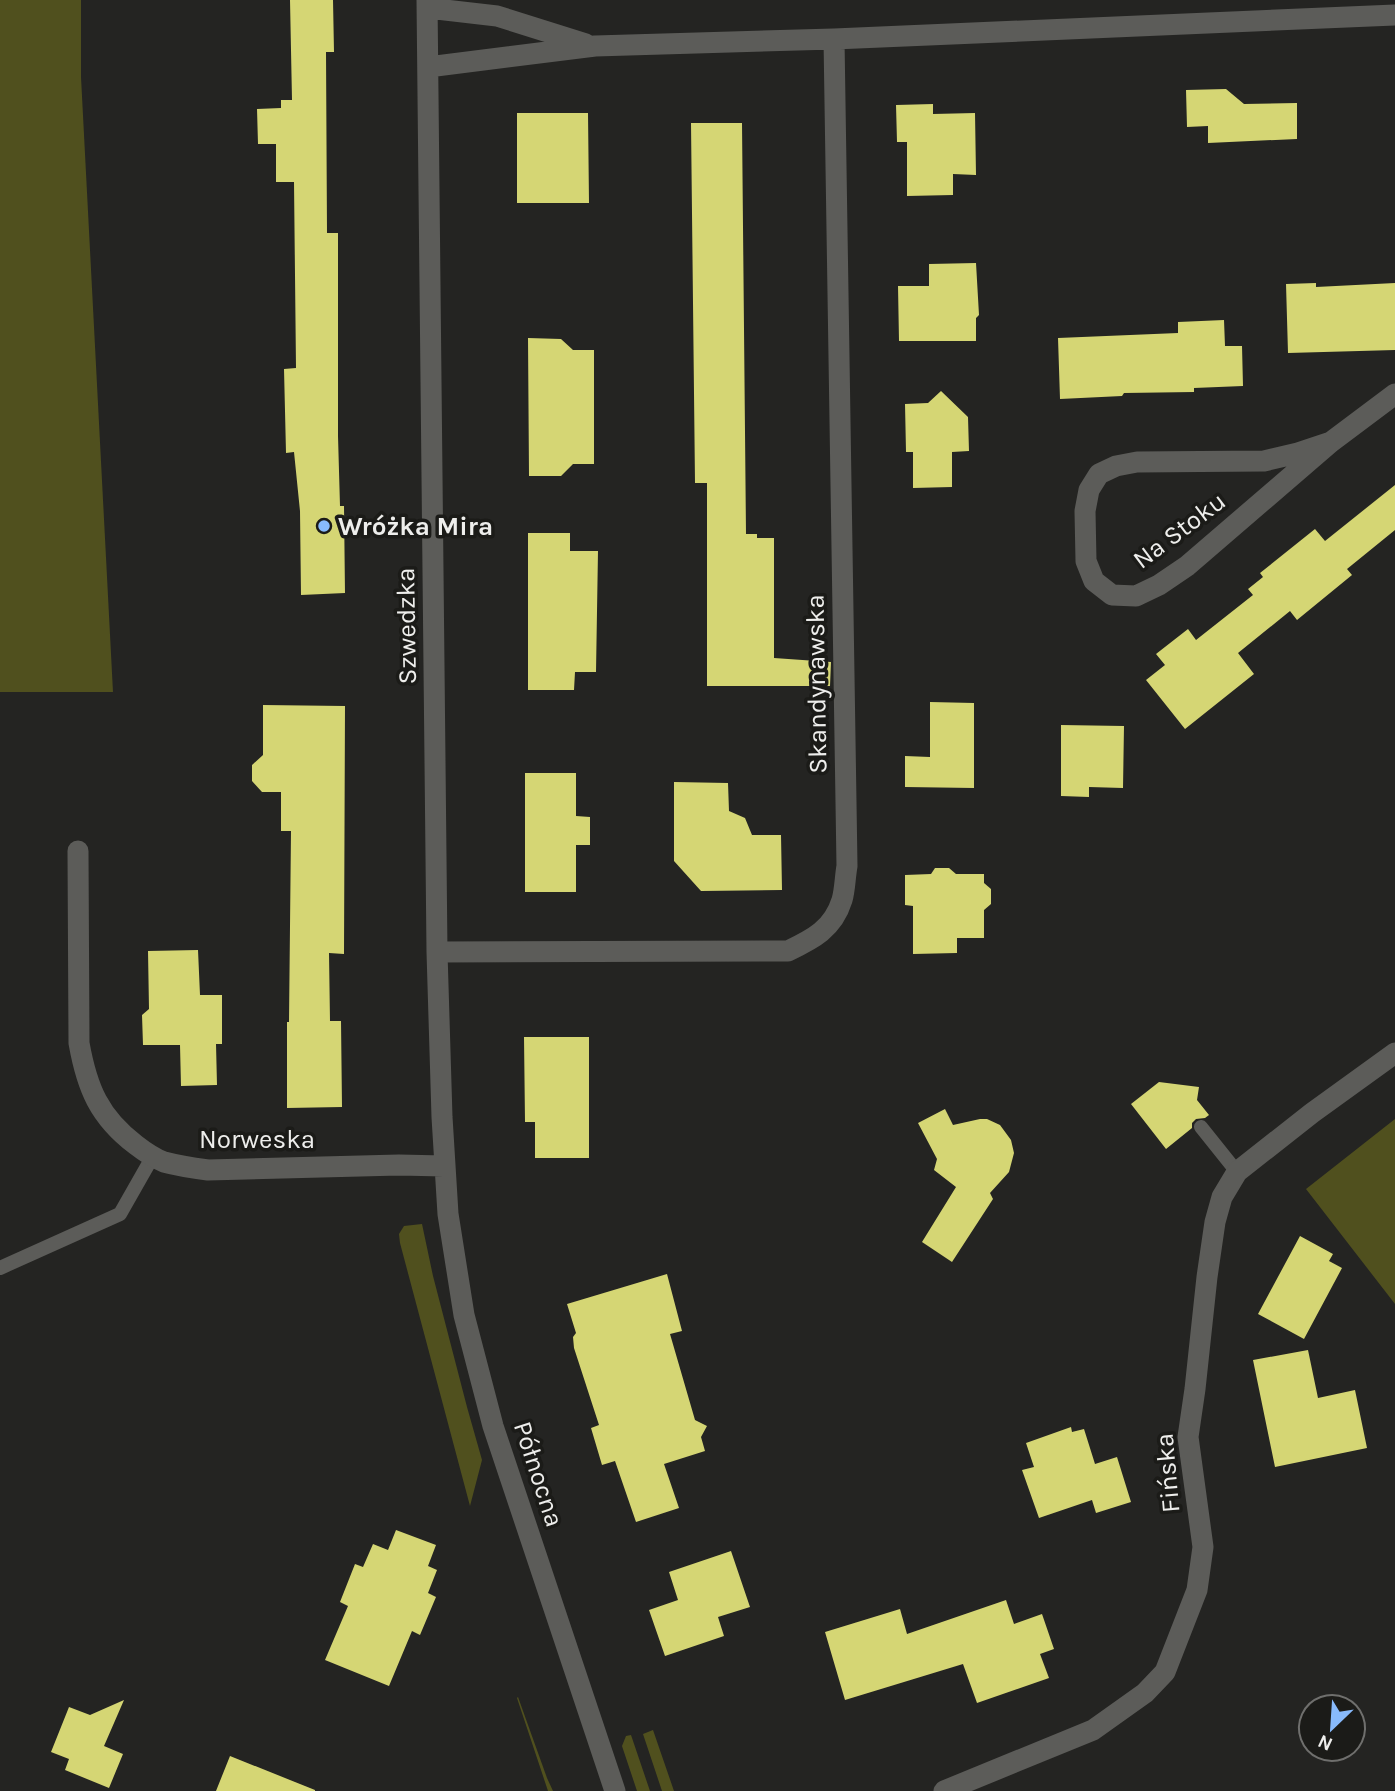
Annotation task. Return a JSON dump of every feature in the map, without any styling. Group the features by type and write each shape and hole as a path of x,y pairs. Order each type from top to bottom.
{"street":[{"path":"428,4 497,16 595,46"},
{"name":"Szwedzka","path":"428,4 437,952 444,1166"},
{"path":"428,67 595,46 834,39 1395,15"},
{"name":"Skandynawska","path":"437,952 788,951 815,938 831,922 842,899 846,853 834,39"},
{"name":"Na Stoku","path":"1331,442 1264,461 1138,462 1116,466 1099,474 1089,490 1085,511 1086,561 1094,581 1112,595 1136,596 1159,585 1187,566 1331,442 1395,394"},
{"name":"Norweska","path":"78,851 79,1043 85,1074 96,1100 123,1135 162,1161 208,1170 444,1166"},
{"name":"Fińska","path":"944,1791 1093,1730 1145,1693 1165,1672 1197,1590 1203,1547 1188,1437 1207,1277 1215,1222 1222,1197 1237,1172 1395,1053"},
{"name":"Północna","path":"444,1166 457,1278 481,1384 615,1791"}],"lane":[{"path":"1201,1127 1237,1172"},
{"path":"0,1268 120,1214 153,1156"}],"shaded area":[{"path":"0,0 81,0 81,77 113,692 0,692"},
{"path":"1395,1119 1395,1304 1306,1189"},
{"path":"422,1224 433,1276 482,1460 470,1506 400,1243 399,1234 404,1226"},
{"path":"518,1697 547,1778 553,1791 548,1791"},
{"path":"653,1730 674,1791 662,1791 643,1734"},
{"path":"631,1735 650,1791 637,1791 622,1746 626,1736"}],"building":[{"path":"290,0 333,0 334,52 326,52 327,233 338,233 338,436 340,506 344,506 345,593 301,595 300,511 294,452 286,453 284,369 296,368 294,182 276,182 276,144 258,144 257,109 281,108 281,100 292,100"},
{"path":"1226,89 1244,104 1297,103 1297,139 1208,143 1208,126 1187,127 1186,90"},
{"path":"933,104 933,114 975,113 976,175 953,174 953,195 907,196 907,142 897,142 896,105"},
{"path":"517,113 588,113 589,203 517,203"},
{"path":"691,123 742,123 746,534 757,534 757,538 774,538 774,658 831,662 830,686 707,686 707,483 695,483"},
{"path":"976,263 979,315 976,318 976,341 899,341 898,286 929,286 929,264"},
{"path":"1316,283 1316,287 1395,283 1395,350 1288,353 1286,284"},
{"path":"1224,320 1225,346 1242,346 1243,386 1194,388 1194,392 1124,393 1122,396 1060,399 1058,338 1178,333 1178,322"},
{"path":"528,338 561,339 573,350 594,350 594,464 573,464 561,476 529,476"},
{"path":"941,391 968,417 969,451 952,452 952,487 913,488 913,452 906,452 905,404 928,403"},
{"path":"1395,485 1395,530 1347,569 1352,575 1297,620 1290,611 1238,653 1254,674 1185,729 1146,680 1165,665 1156,654 1188,629 1196,640 1253,595 1248,589 1263,577 1260,573 1315,529 1325,541"},
{"path":"528,533 570,533 570,551 598,551 596,672 575,672 574,690 528,690"},
{"path":"930,702 974,703 974,788 905,787 905,756 930,757"},
{"path":"263,705 345,706 344,954 329,953 330,1021 341,1021 342,1107 287,1108 291,831 281,831 281,792 262,792 252,781 252,765 263,755"},
{"path":"1061,725 1124,726 1123,788 1089,787 1089,797 1061,796"},
{"path":"525,773 576,773 576,816 590,817 590,845 576,845 576,892 525,892"},
{"path":"674,782 728,783 729,811 745,818 752,835 781,835 782,890 701,891 674,861"},
{"path":"935,868 949,868 956,874 984,874 984,883 991,889 991,904 984,910 984,938 957,938 957,953 913,954 913,906 905,905 905,875 931,874"},
{"path":"198,950 200,995 222,995 222,1044 216,1044 217,1085 181,1086 180,1045 143,1045 142,1015 149,1009 148,951"},
{"path":"524,1037 589,1037 589,1158 535,1158 535,1122 525,1122"},
{"path":"1159,1082 1199,1087 1197,1100 1209,1115 1196,1119 1192,1128 1166,1149 1131,1104"},
{"path":"945,1109 953,1125 987,1119 1000,1125 1011,1140 1014,1153 1009,1172 990,1193 993,1199 952,1262 922,1242 956,1187 934,1170 937,1159 918,1123"},
{"path":"1300,1236 1333,1254 1329,1261 1342,1268 1304,1339 1258,1314"},
{"path":"667,1274 682,1331 670,1334 695,1420 707,1426 701,1437 705,1451 664,1464 679,1508 636,1522 615,1461 602,1465 591,1428 599,1425 574,1348 573,1337 576,1333 567,1304"},
{"path":"1308,1350 1318,1398 1355,1390 1367,1448 1275,1467 1253,1360"},
{"path":"1071,1427 1072,1432 1084,1429 1095,1464 1117,1457 1131,1502 1096,1513 1092,1500 1039,1518 1022,1470 1034,1467 1026,1443"},
{"path":"396,1530 436,1545 428,1566 437,1570 428,1593 436,1597 420,1635 412,1631 389,1686 325,1660 348,1606 340,1602 355,1564 363,1567 373,1544 388,1550"},
{"path":"731,1551 750,1607 718,1617 724,1636 665,1656 649,1610 678,1600 669,1572"},
{"path":"1006,1600 1014,1624 1042,1614 1054,1649 1040,1654 1049,1678 977,1703 963,1664 845,1700 825,1632 900,1609 907,1634"},
{"path":"124,1700 104,1746 123,1754 109,1788 65,1770 69,1759 51,1752 69,1707 90,1715"},
{"path":"230,1756 315,1790 315,1791 216,1791"}],"place":[{"name":"Wróżka Mira","path":"324,526"}]}
